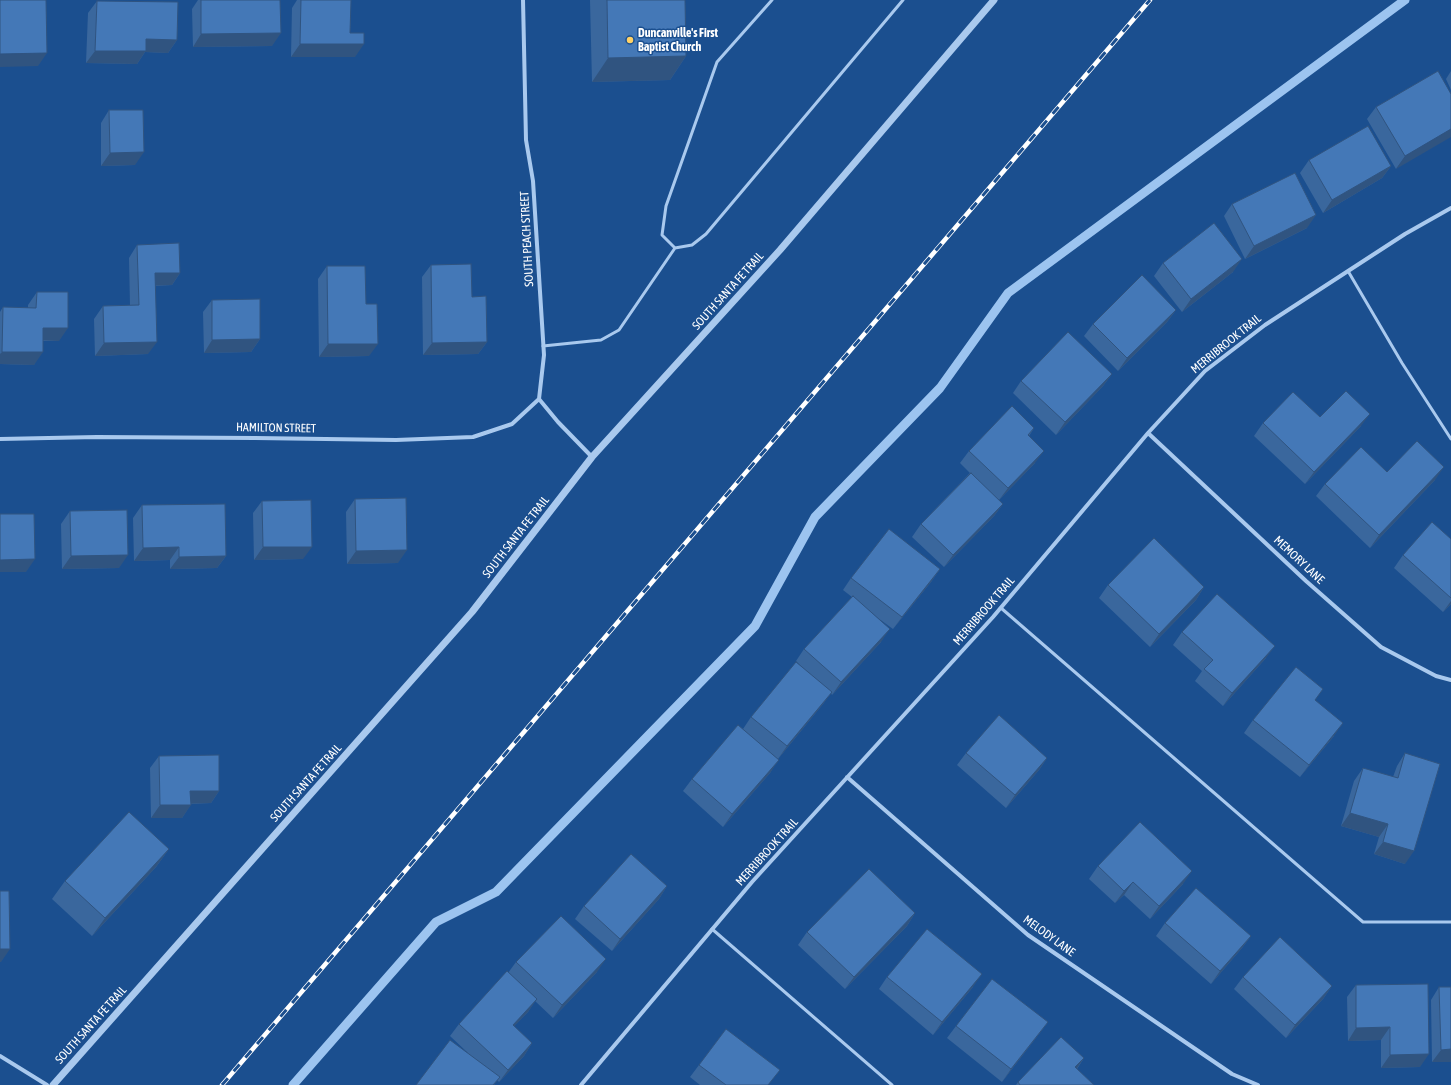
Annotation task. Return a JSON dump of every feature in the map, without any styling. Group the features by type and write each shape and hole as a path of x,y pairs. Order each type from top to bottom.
{"street":[{"name":"SOUTH PEACH STREET","path":"523,0 526,140 534,181 544,355 539,399"},
{"name":"SOUTH SANTA FE TRAIL","path":"53,1085 472,612 592,457 780,250 994,0"},
{"name":"MERRIBROOK TRAIL","path":"581,1085 752,882 1001,608 1148,433 1205,371 1265,325 1405,234 1451,208"},
{"path":"539,399 558,422 592,457"},
{"name":"HAMILTON STREET","path":"0,439 121,437 396,440 473,436 512,424 539,399"},
{"name":"MEMORY LANE","path":"1148,433 1306,581 1381,647 1436,676 1451,680"},
{"name":"MELODY LANE","path":"847,777 1028,935 1232,1074 1258,1085"},
{"path":"0,1056 47,1085"}],"lane":[{"path":"675,248 662,235 666,206 717,62 772,0"},
{"path":"543,346 601,340 620,330 675,248 692,245 706,234 903,0"},
{"path":"1348,271 1402,363 1451,439"},
{"path":"1001,608 1363,922 1451,922"},
{"path":"712,930 892,1085"}],"building":[{"path":"0,0 46,0 47,53 0,54"},
{"path":"201,0 280,0 281,33 201,34"},
{"path":"301,0 351,0 350,33 364,33 364,44 300,44"},
{"path":"607,0 685,0 686,56 608,58"},
{"path":"97,1 178,2 177,40 146,39 146,51 95,51"},
{"path":"1438,71 1451,94 1451,129 1405,156 1376,107"},
{"path":"109,110 143,110 144,152 110,153"},
{"path":"1368,126 1391,166 1332,200 1309,160"},
{"path":"1295,173 1316,215 1254,246 1232,204"},
{"path":"1214,223 1242,259 1191,299 1163,263"},
{"path":"179,243 180,273 155,273 157,342 104,343 103,306 139,305 137,245"},
{"path":"471,264 472,297 486,296 487,342 432,343 431,265"},
{"path":"327,266 365,266 366,304 377,304 378,344 328,344"},
{"path":"1142,275 1176,310 1127,358 1093,324"},
{"path":"37,292 68,292 68,328 43,328 43,352 2,352 3,307 36,308"},
{"path":"260,299 260,339 212,340 212,300"},
{"path":"1068,332 1112,374 1065,422 1021,381"},
{"path":"1346,391 1370,414 1314,472 1263,423 1293,392 1320,417"},
{"path":"1012,406 1034,428 1028,435 1044,451 1008,488 969,451"},
{"path":"1417,441 1444,467 1379,535 1325,484 1361,447 1387,472"},
{"path":"971,473 1003,504 953,555 921,524"},
{"path":"406,498 407,550 356,551 355,499"},
{"path":"311,500 312,547 263,547 262,501"},
{"path":"225,504 226,556 179,557 179,547 143,548 142,505"},
{"path":"127,510 128,555 71,556 70,511"},
{"path":"0,514 34,514 35,559 0,560"},
{"path":"1432,522 1451,539 1451,598 1403,555"},
{"path":"889,529 940,569 902,617 851,578"},
{"path":"1154,538 1204,587 1159,634 1108,585"},
{"path":"1217,594 1275,646 1232,693 1204,669 1213,660 1182,632"},
{"path":"853,596 890,629 841,682 804,649"},
{"path":"796,662 832,692 787,746 751,717"},
{"path":"1296,667 1323,689 1315,700 1343,723 1309,765 1253,720"},
{"path":"999,715 1047,758 1015,795 966,753"},
{"path":"738,725 779,760 732,814 692,779"},
{"path":"1405,753 1440,764 1414,851 1383,842 1388,824 1350,813 1363,768 1398,778"},
{"path":"219,755 219,791 190,791 191,805 160,805 159,756"},
{"path":"129,812 169,849 105,918 65,881"},
{"path":"1140,822 1192,871 1159,906 1133,882 1124,891 1098,866"},
{"path":"631,854 667,886 620,939 584,906"},
{"path":"869,869 915,913 854,977 807,932"},
{"path":"1196,888 1251,936 1220,971 1165,923"},
{"path":"0,891 9,891 10,949 0,949"},
{"path":"561,916 606,959 562,1005 516,962"},
{"path":"927,929 982,974 942,1022 887,977"},
{"path":"1280,937 1332,986 1295,1025 1243,977"},
{"path":"507,971 537,999 513,1025 532,1043 508,1070 459,1024"},
{"path":"992,979 1048,1022 1011,1069 956,1026"},
{"path":"1428,984 1429,1054 1390,1055 1390,1027 1356,1028 1356,985"},
{"path":"1439,987 1451,987 1451,1049 1441,1050"},
{"path":"726,1029 780,1070 768,1085 726,1085 699,1065"},
{"path":"1061,1037 1084,1058 1075,1067 1094,1085 1020,1085 1018,1082"},
{"path":"450,1040 500,1077 493,1085 416,1085"}],"waterway":[{"path":"293,1085 436,922 496,892 755,626 815,517 940,388 1008,293 1405,0"}],"railway":[{"path":"222,1085 1150,0"}],"place":[{"name":"Duncanville's First Baptist Church","path":"630,40"}]}
